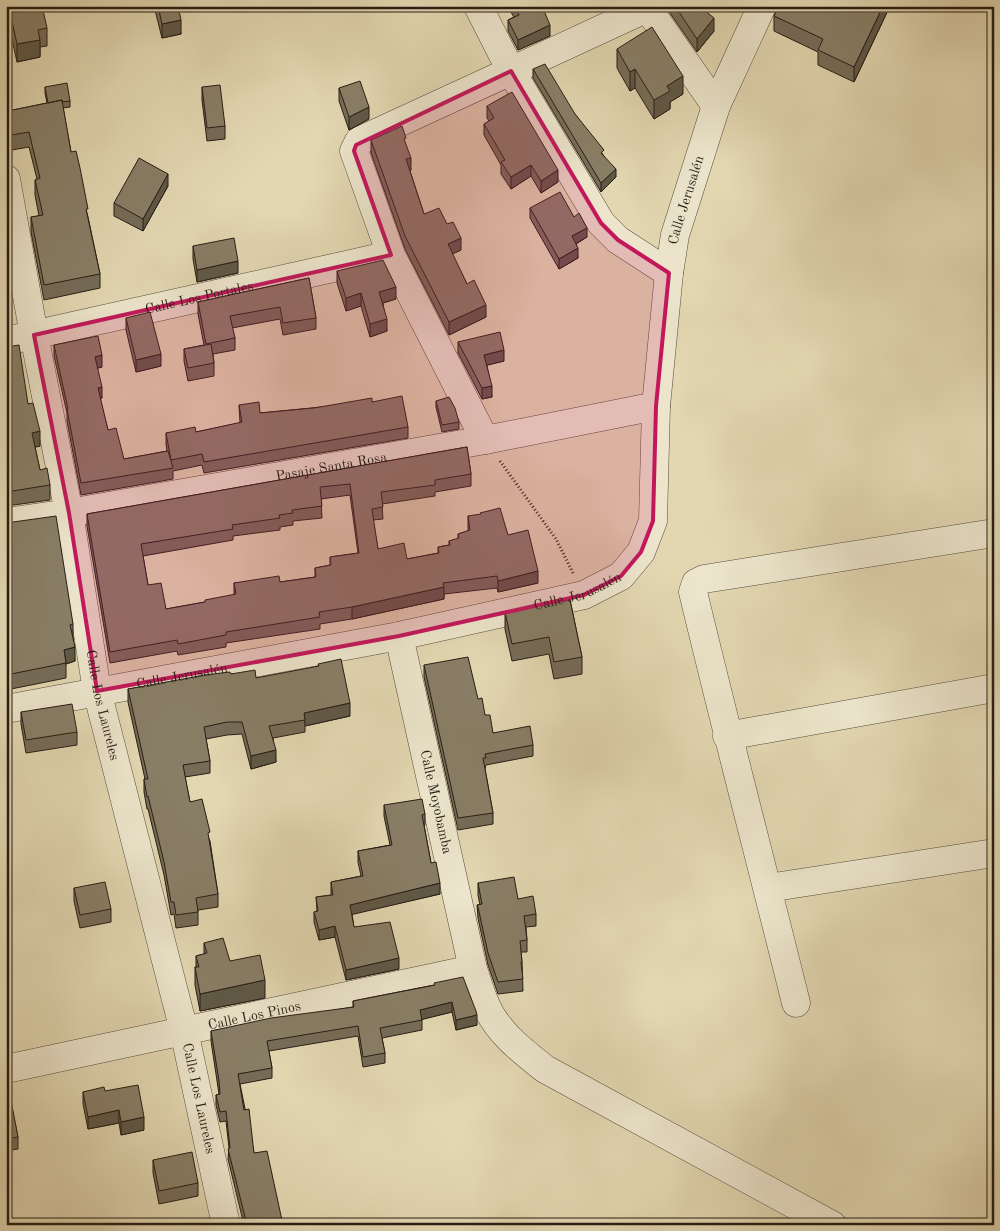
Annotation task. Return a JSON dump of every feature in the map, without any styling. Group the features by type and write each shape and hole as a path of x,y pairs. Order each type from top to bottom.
{"street":[{"path":"478,6 511,71 601,223 618,240 669,273"},
{"name":"Calle Jerusalén","path":"6,709 399,636 584,595 620,576 641,552 653,521 656,406 669,273 675,235 716,106 762,6"},
{"path":"485,440 391,255 354,151 356,145 359,141 647,7 716,106"},
{"name":"Calle Los Laureles","path":"6,179 69,513 97,691 184,1031 226,1225"},
{"name":"Calle Los Portales","path":"6,341 391,255"},
{"name":"Pasaje Santa Rosa","path":"6,522 69,513 485,440 656,406"},
{"path":"796,1003 768,888 727,736 693,592 696,583 704,579 994,533"},
{"name":"Calle Moyobamba","path":"399,636 473,969 485,1004 497,1023 513,1043 545,1069 832,1225"},
{"path":"727,736 994,688"},
{"path":"768,888 994,853"},
{"name":"Calle Los Pinos","path":"6,1069 473,969"}],"path":[{"path":"485,440 556,540 584,595"}],"highlighted area":[{"path":"511,71 601,223 618,240 669,273 656,406 653,521 641,552 621,576 584,595 399,636 97,691 69,513 34,335 391,255 354,151 356,145"}],"building":[{"path":"6,6 42,6 47,28 38,30 40,40 17,44 11,17 6,18"},
{"path":"158,6 178,6 181,20 162,24"},
{"path":"514,6 542,6 550,25 518,40 508,20 519,15"},
{"path":"675,6 699,6 714,18 697,39"},
{"path":"779,6 883,6 854,67 818,50 823,39 774,16"},
{"path":"652,27 683,76 667,86 670,91 654,100 635,69 630,72 617,49"},
{"path":"545,64 575,114 604,150 601,153 616,169 601,183 533,69"},
{"path":"360,81 369,107 349,117 339,88"},
{"path":"67,83 70,101 62,102 62,100 48,103 45,87"},
{"path":"220,85 225,126 207,128 202,87"},
{"path":"512,92 558,170 541,181 531,165 511,177 501,162 505,160 484,124 494,118 487,106"},
{"path":"62,100 71,152 76,151 80,168 88,209 86,209 100,274 44,285 31,217 43,215 35,180 40,178 29,132 12,135 8,111"},
{"path":"402,126 406,138 404,139 411,158 406,159 424,214 439,208 447,224 453,222 461,238 448,244 467,284 474,280 486,305 449,322 405,236 371,140"},
{"path":"139,158 168,174 143,219 114,203"},
{"path":"560,192 574,217 579,213 587,228 572,236 578,248 559,259 530,208"},
{"path":"234,238 238,261 197,270 193,246"},
{"path":"383,260 396,287 379,292 387,319 370,324 361,293 346,298 337,271"},
{"path":"309,278 316,318 283,323 280,307 230,316 235,338 206,344 198,302"},
{"path":"150,312 161,354 136,360 126,318"},
{"path":"500,332 504,350 484,355 492,386 482,388 458,342"},
{"path":"98,336 102,355 95,357 102,387 98,388 108,430 116,428 124,459 168,451 173,468 81,483 54,345"},
{"path":"211,344 214,363 188,368 184,349"},
{"path":"19,345 28,404 33,403 40,431 32,433 40,470 47,468 50,485 6,492 6,347"},
{"path":"402,396 408,427 204,462 202,454 171,460 166,433 195,427 196,432 242,422 239,405 259,402 260,413 314,408 372,398 372,402"},
{"path":"449,397 459,422 442,425 436,401"},
{"path":"467,447 471,474 435,480 435,485 381,492 383,507 372,509 378,549 404,543 407,559 439,553 438,547 450,545 449,541 459,538 458,534 470,530 468,516 500,508 508,535 528,530 538,571 498,581 497,576 443,583 444,587 352,607 319,612 320,617 226,632 226,635 178,644 177,640 110,652 87,514","holes":["350,484 359,553 330,557 331,565 315,568 316,577 280,582 279,576 234,583 236,594 166,609 161,583 148,585 141,544 233,529 232,525 280,518 279,515 293,513 292,510 322,506 320,487"]},
{"path":"56,516 73,624 70,625 75,647 64,650 66,663 6,675 6,523"},
{"path":"570,600 582,657 554,662 549,637 512,644 505,612"},
{"path":"468,657 478,699 482,698 485,715 490,715 493,733 530,726 533,745 485,754 486,758 483,758 493,813 458,818 424,665"},
{"path":"341,659 350,703 304,713 305,720 269,726 276,750 251,756 242,722 227,722 204,727 210,761 183,765 190,802 202,799 210,832 208,833 218,894 196,898 198,912 176,915 174,902 171,902 164,862 147,797 144,779 148,779 128,689 230,672 231,674 255,670 256,678 319,666 318,664"},
{"path":"72,704 77,732 26,740 21,712"},
{"path":"422,799 425,814 422,815 431,863 436,862 440,883 350,905 354,927 390,922 399,958 346,970 335,926 319,930 314,912 318,911 316,897 333,895 331,882 363,876 358,851 392,845 384,805"},
{"path":"514,877 518,899 533,896 536,914 524,916 527,940 520,941 523,979 498,982 488,953 477,905 482,904 478,883"},
{"path":"105,882 111,909 80,915 74,888"},
{"path":"223,938 230,961 260,955 265,980 200,994 195,967 199,967 196,956 207,953 204,943"},
{"path":"463,977 477,1015 456,1020 452,1002 420,1010 422,1020 380,1028 385,1053 363,1057 358,1026 267,1041 272,1068 238,1074 244,1110 249,1109 254,1153 267,1151 283,1225 247,1225 228,1149 230,1148 226,1111 220,1112 216,1095 220,1094 219,1081 211,1031 271,1018 354,1007 353,1001 435,985 434,983"},
{"path":"6,1080 18,1137 6,1139"},
{"path":"138,1085 144,1117 121,1122 119,1110 88,1117 83,1092 104,1087 105,1091"},
{"path":"192,1152 198,1183 159,1191 153,1160"},
{"path":"123,1221 124,1225 106,1225"}]}
